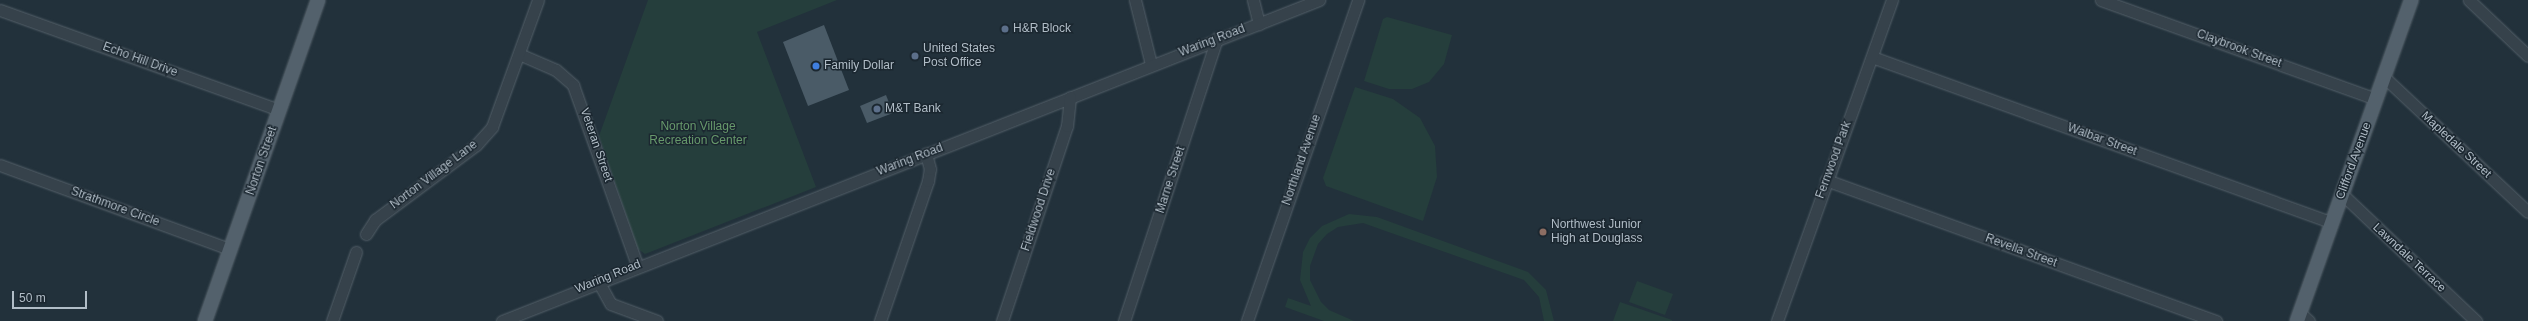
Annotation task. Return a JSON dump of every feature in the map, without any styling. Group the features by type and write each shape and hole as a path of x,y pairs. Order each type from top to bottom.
{"main road":[{"name":"Norton Street","path":"205,321 318,0"},
{"name":"Clifford Avenue","path":"2302,318 2342,194 2412,0"}],"street":[{"name":"Norton Village Lane","path":"366,234 374,220 464,154 486,133 498,116 538,0"},
{"path":"1135,0 1151,64"},
{"path":"1253,0 1259,24"},
{"name":"Waring Road","path":"502,321 637,265 926,154 1070,98 1151,64 1319,0"},
{"name":"Northland Avenue","path":"1247,321 1358,0"},
{"name":"Fernwood Park","path":"1778,321 1826,180 1892,0"},
{"name":"Claybrook Street","path":"2101,0 2376,99"},
{"path":"2469,0 2528,56"},
{"name":"Echo Hill Drive","path":"0,10 279,110"},
{"name":"Marne Street","path":"1124,321 1218,38"},
{"name":"Veteran Street","path":"519,54 556,70 573,85 637,265"},
{"name":"Walbar Street","path":"1872,57 2332,223"},
{"name":"Mapledale Street","path":"2384,77 2528,212"},
{"name":"Fieldwood Drive","path":"1002,321 1067,126 1070,98"},
{"path":"880,321 928,180 930,169 926,154"},
{"name":"Strathmore Circle","path":"0,165 230,249"},
{"name":"Revella Street","path":"1826,180 2216,321"},
{"name":"Lawndale Terrace","path":"2342,194 2476,321"},
{"path":"332,321 356,252"},
{"path":"598,281 607,300 629,316 657,321"}],"green space":[{"name":"Norton Village Recreation Center","path":"648,0 837,0 757,32 816,187 645,254 638,249 599,136"},
{"path":"1387,17 1452,35 1444,64 1429,82 1412,89 1389,89 1364,81 1383,19"},
{"path":"1355,87 1393,99 1420,118 1435,146 1437,177 1423,221 1326,186 1323,178"},
{"path":"1349,214 1377,217 1528,272 1546,290 1554,321 1544,321 1539,297 1524,280 1363,223 1338,227 1327,234 1318,244 1310,266 1310,280 1321,302 1329,310 1354,321 1324,321 1285,307 1288,298 1311,306 1300,280 1303,252 1310,238 1322,226"},
{"path":"1637,281 1673,294 1665,315 1629,302"},
{"path":"1620,302 1672,320 1672,321 1613,321"}],"building":[{"name":"Family Dollar","path":"824,25 849,90 808,106 783,42"},
{"name":"M&T Bank","path":"886,95 893,113 867,123 860,106"}],"place":[{"name":"H&R Block","path":"1005,29"},
{"name":"United States Post Office","path":"915,56"},
{"name":"Family Dollar","path":"816,66"},
{"name":"M&T Bank","path":"877,109"},
{"name":"Northwest Junior High at Douglass","path":"1543,232"}]}
